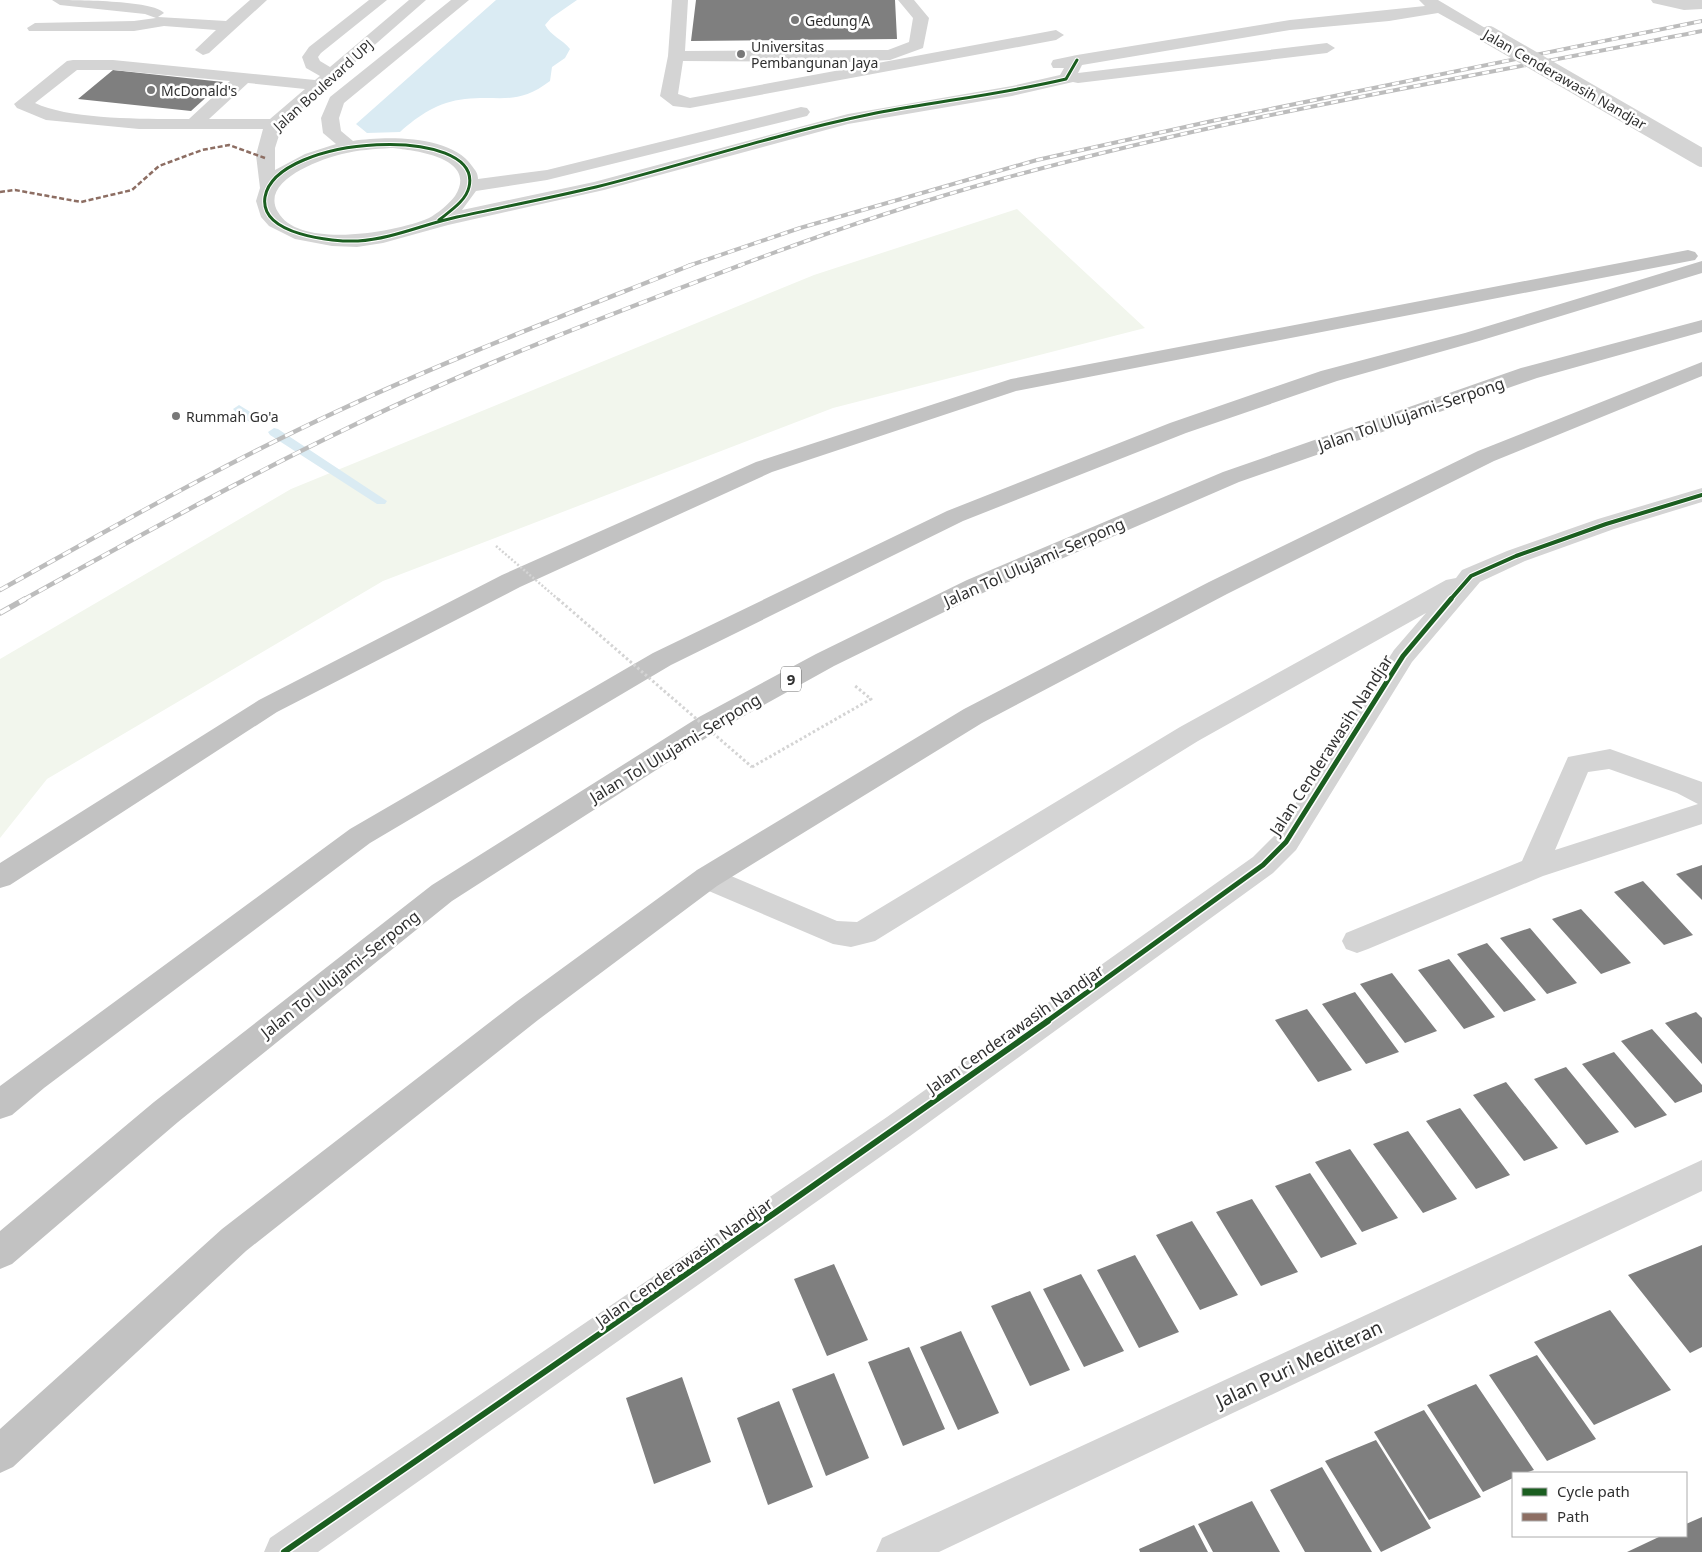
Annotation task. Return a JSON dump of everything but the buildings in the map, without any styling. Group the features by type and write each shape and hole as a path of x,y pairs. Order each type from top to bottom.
{"highway":[{"path":"0,877 268,706 511,581 764,467 1010,385 1673,258 1702,256"},
{"path":"0,1105 33,1078 360,836 662,660 724,629 955,516 1178,428 1329,376 1472,337 1702,267"},
{"name":"Jalan Tol Ulujami–Serpong","path":"0,1253 166,1112 442,893 708,724 825,660 976,586 1231,476 1529,373 1702,326"},
{"path":"0,1454 234,1240 526,1011 707,878 973,716 1218,588 1486,456 1702,368"}],"street":[{"path":"60,0 148,10 159,14 164,21"},
{"path":"203,50 259,0"},
{"path":"325,80 312,64 310,57 315,50 379,0"},
{"name":"Jalan Boulevard UPJ","path":"418,0 274,124 266,139 264,162 269,187 265,201 269,214 281,226 301,234 326,240 356,241 386,238 439,220"},
{"name":"Jalan Boulevard UPJ","path":"350,146 332,133 330,118 336,101 461,0"},
{"path":"680,0 676,56 669,96 679,102 690,103 714,78 848,57 890,55 917,45 921,18 906,0"},
{"path":"1659,0 1684,5 1702,4"},
{"path":"1290,25 1358,4"},
{"path":"1044,67 1290,25 1389,16 1434,4"},
{"name":"Jalan Cenderawasih Nandjar","path":"1434,4 1702,158"},
{"path":"35,28 134,26 164,21 229,26"},
{"path":"676,56 714,78 1056,35"},
{"path":"439,220 563,195 849,119 1034,88 1066,80 1327,48"},
{"path":"1066,80 1077,60"},
{"path":"274,124 139,124 46,114 23,104 73,65 113,65 244,78 325,80"},
{"path":"193,124 244,78"},
{"path":"470,186 547,175 819,108"},
{"path":"269,187 281,174 300,162 350,146 391,143 427,148 442,152 464,166 470,175 470,186 466,197 457,208 439,220"},
{"name":"Jalan Cenderawasih Nandjar","path":"284,1552 738,1240 1056,1017 1263,865 1286,842 1402,656 1470,577 1516,556 1606,524 1702,495"},
{"path":"707,878 833,932 852,935 864,933 1189,734 1470,577"},
{"path":"1533,868 1578,764 1610,759 1687,786 1702,795"},
{"path":"1357,941 1533,868 1702,813"},
{"name":"Jalan Puri Mediteran","path":"896,1552 1702,1175"}],"path":[{"path":"496,546 752,767 870,699 825,660"}],"shaded area":[{"path":"496,0 577,0 551,18 545,25 550,32 570,49 565,58 552,67 550,81 528,94 518,97 465,99 446,103 429,110 400,132 367,133 356,124"},
{"path":"1017,209 1145,328 833,408 383,581 47,779 0,838 0,659 291,489 814,275"}],"waterway":[{"path":"239,409 253,419"},
{"path":"274,432 381,501"}],"railway":[{"path":"688,266 800,228 1037,160 1212,121 1702,21"},
{"path":"738,266 899,209 1085,157 1173,136 1349,99 1702,31"},
{"path":"0,590 211,474 340,410 470,353 691,265"},
{"path":"23,600 228,488 401,403 546,340 741,265"},
{"path":"0,613 25,599"}],"marked path":[{"path":"0,192 15,190 81,202 132,190 159,166 202,150 229,145 265,158"}],"cycle path":[{"path":"439,220 459,203 469,188 469,175 462,164 448,155 411,145 377,143 337,149 324,153 287,170 273,183 267,192 265,201 268,213 276,222 288,229 317,238 346,241 370,240 443,220 549,198 634,177 848,119 1039,86 1066,79 1077,60"},
{"path":"284,1552 653,1298 1020,1040 1263,865 1286,842 1403,656 1471,576 1516,556 1606,524 1702,495"}],"place":[{"name":"Gedung A","path":"795,20"},
{"name":"Universitas Pembangunan Jaya","path":"741,54"},
{"name":"McDonald's","path":"151,90"},
{"name":"Rummah Go'a","path":"176,416"}]}
